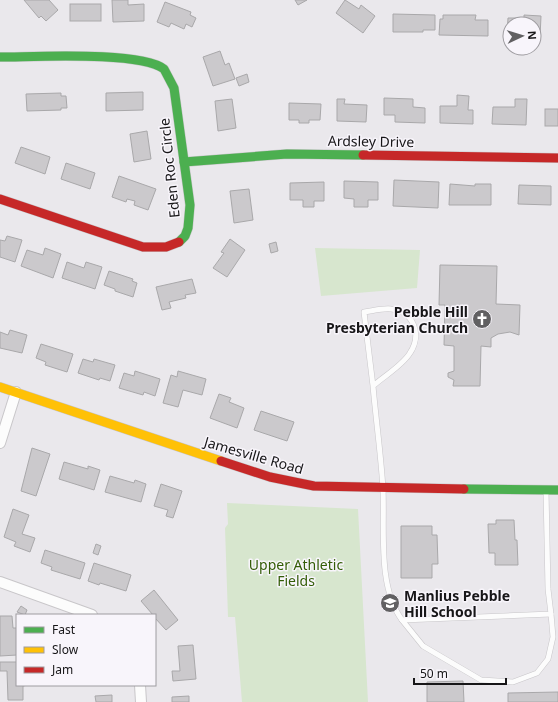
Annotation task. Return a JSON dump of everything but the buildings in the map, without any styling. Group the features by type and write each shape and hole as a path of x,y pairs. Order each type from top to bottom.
{"street":[{"name":"Eden Roc Circle","path":"0,57 84,57 146,61 162,66 167,71 174,88 190,205 188,230 182,241 174,246 162,249 143,247 0,199"},
{"name":"Ardsley Drive","path":"184,162 287,154 558,158"},
{"name":"Jamesville Road","path":"0,387 270,477 314,486 383,489 558,490"},
{"path":"0,443 16,392"},
{"path":"0,582 89,614"},
{"path":"140,686 141,702"}],"lane":[{"path":"373,386 410,353 416,338 416,326 405,313 392,309 364,312 383,489 386,573 390,595 395,611 423,646 481,680 513,682 537,673 548,659 553,637 548,589 546,490"},
{"path":"402,620 551,614"}],"green space":[{"path":"315,248 420,250 417,288 321,296"},
{"name":"Upper Athletic Fields","path":"227,503 358,509 368,702 242,702 235,617 228,617 225,528 228,524"}],"traffic: fast":[{"path":"0,57 111,57 151,63 164,69 174,88 190,205 188,228 185,236 179,242"},
{"path":"184,162 287,154 363,155"},
{"path":"464,489 558,490"}],"traffic: slow":[{"path":"0,387 221,461"}],"traffic: jam":[{"path":"363,155 558,158"},
{"path":"0,199 143,247 166,247 179,242"},
{"path":"221,461 270,477 314,486 464,489"}],"place":[{"name":"Pebble Hill Presbyterian Church","path":"482,319"},
{"name":"Manlius Pebble Hill School","path":"390,603"}]}
